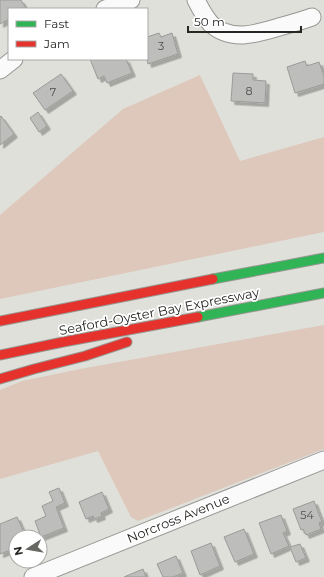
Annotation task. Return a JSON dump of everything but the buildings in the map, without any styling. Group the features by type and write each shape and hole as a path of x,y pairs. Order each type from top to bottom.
{"highway":[{"name":"Seaford-Oyster Bay Expressway","path":"0,321 172,286 324,258"},
{"name":"Seaford-Oyster Bay Expressway","path":"0,355 324,293"},
{"path":"0,379 85,356 201,316"}],"street":[{"path":"108,8 131,0"},
{"path":"196,0 202,12 211,24 223,31 244,36 257,34 312,17"},
{"path":"0,70 13,60"},
{"name":"Norcross Avenue","path":"33,577 324,460"}],"shaded area":[{"path":"200,75 240,161 324,137 324,232 0,299 0,215 123,109"},
{"path":"324,325 324,449 138,521 131,517 98,451 0,479 0,390 22,381 80,369"}],"traffic: fast":[{"path":"213,279 324,258"},
{"path":"198,317 324,293"}],"traffic: jam":[{"path":"0,321 213,279"},
{"path":"0,355 198,317"},
{"path":"0,379 85,356 127,342"}]}
